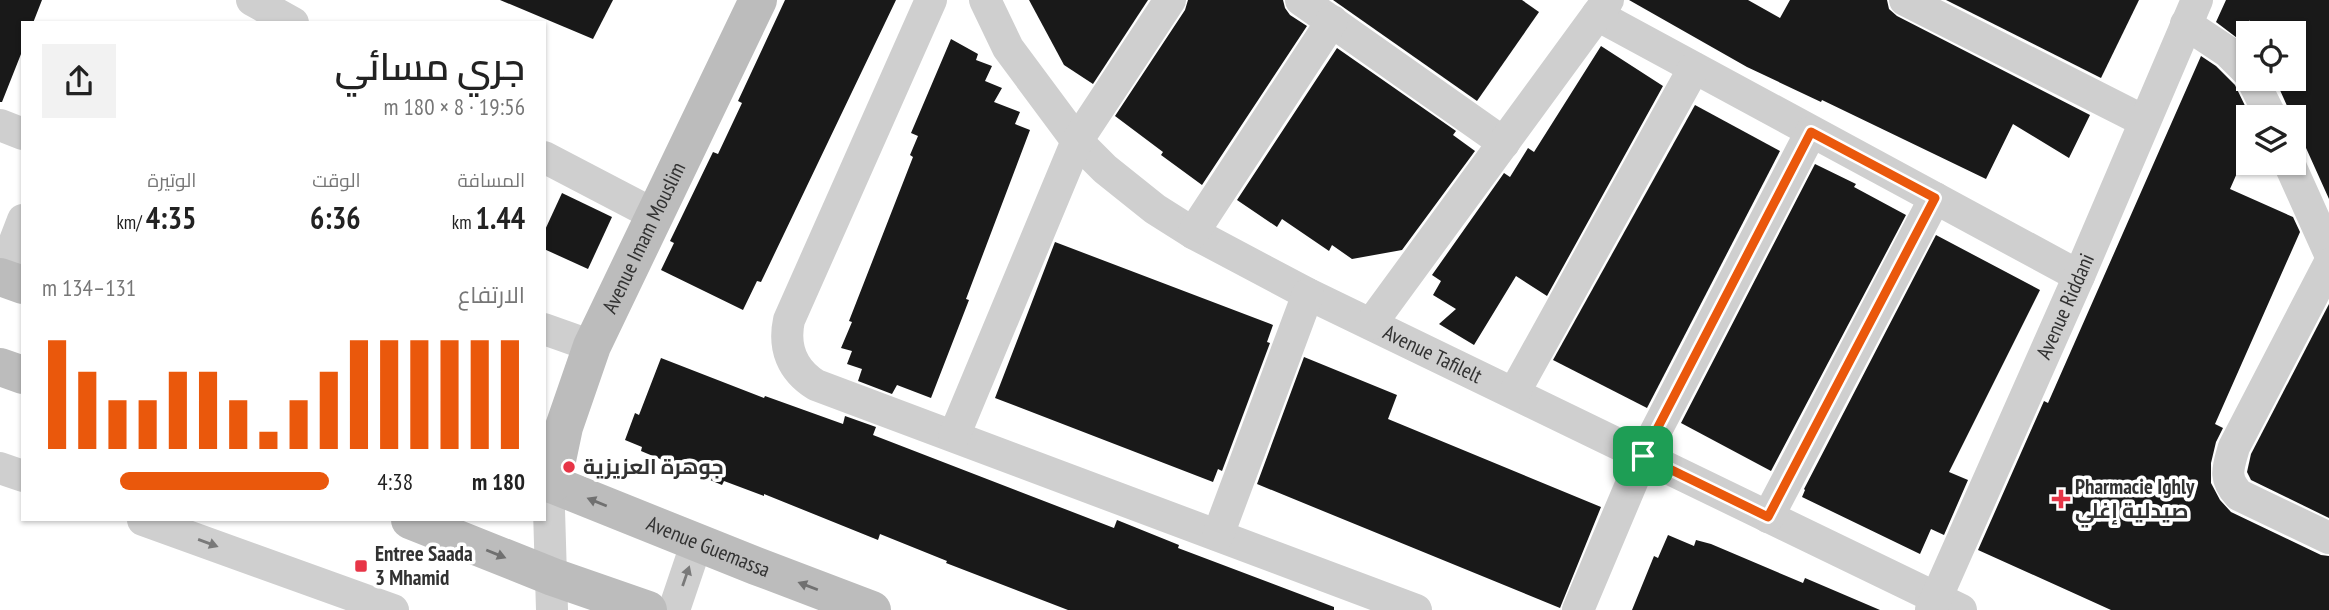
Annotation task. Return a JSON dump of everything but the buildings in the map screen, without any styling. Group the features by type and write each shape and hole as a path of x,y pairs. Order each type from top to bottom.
{"main road":[{"name":"Avenue Imam Mouslim","path":"548,483 592,346 758,0"},
{"path":"0,367 21,374"},
{"name":"Avenue Guemassa","path":"548,483 872,610"},
{"path":"412,521 552,594 648,610"}],"street":[{"path":"252,0 289,21"},
{"path":"931,0 789,320 786,345 797,369 816,385 1416,610"},
{"name":"Avenue Tafilelt","path":"985,0 1008,48 1077,141 1105,169 1155,209 1193,233 1308,294 1768,517 1943,606"},
{"path":"954,436 1077,141 1170,0"},
{"path":"1301,0 1504,143"},
{"path":"1905,0 2144,121"},
{"path":"1371,324 1603,8 1694,68 2079,276"},
{"path":"2191,12 2236,60"},
{"name":"Avenue Riddani","path":"1943,606 2191,12"},
{"path":"1193,233 1332,22"},
{"path":"1514,393 1694,68"},
{"path":"0,125 21,133"},
{"path":"1578,610 1643,456 1811,132"},
{"path":"546,158 655,215"},
{"path":"2294,175 2329,252"},
{"path":"1768,517 1935,198"},
{"path":"8,280 21,228"},
{"path":"2329,264 2234,447 2228,477 2230,485 2239,495 2329,538"},
{"path":"1218,535 1308,294"},
{"path":"546,330 592,346"},
{"path":"0,468 21,475"},
{"path":"548,483 552,594"},
{"path":"147,521 393,610"},
{"path":"674,610 698,542"}],"place":[{"name":"جوهرة العزيزية","path":"569,467"},
{"name":"Pharmacie Ighly صيدلية إغلي","path":"2061,499"},
{"name":"Entree Saada 3 Mhamid","path":"361,566"}],"route":[{"path":"1811,132 1935,198 1768,517 1643,456 1811,132"}]}
